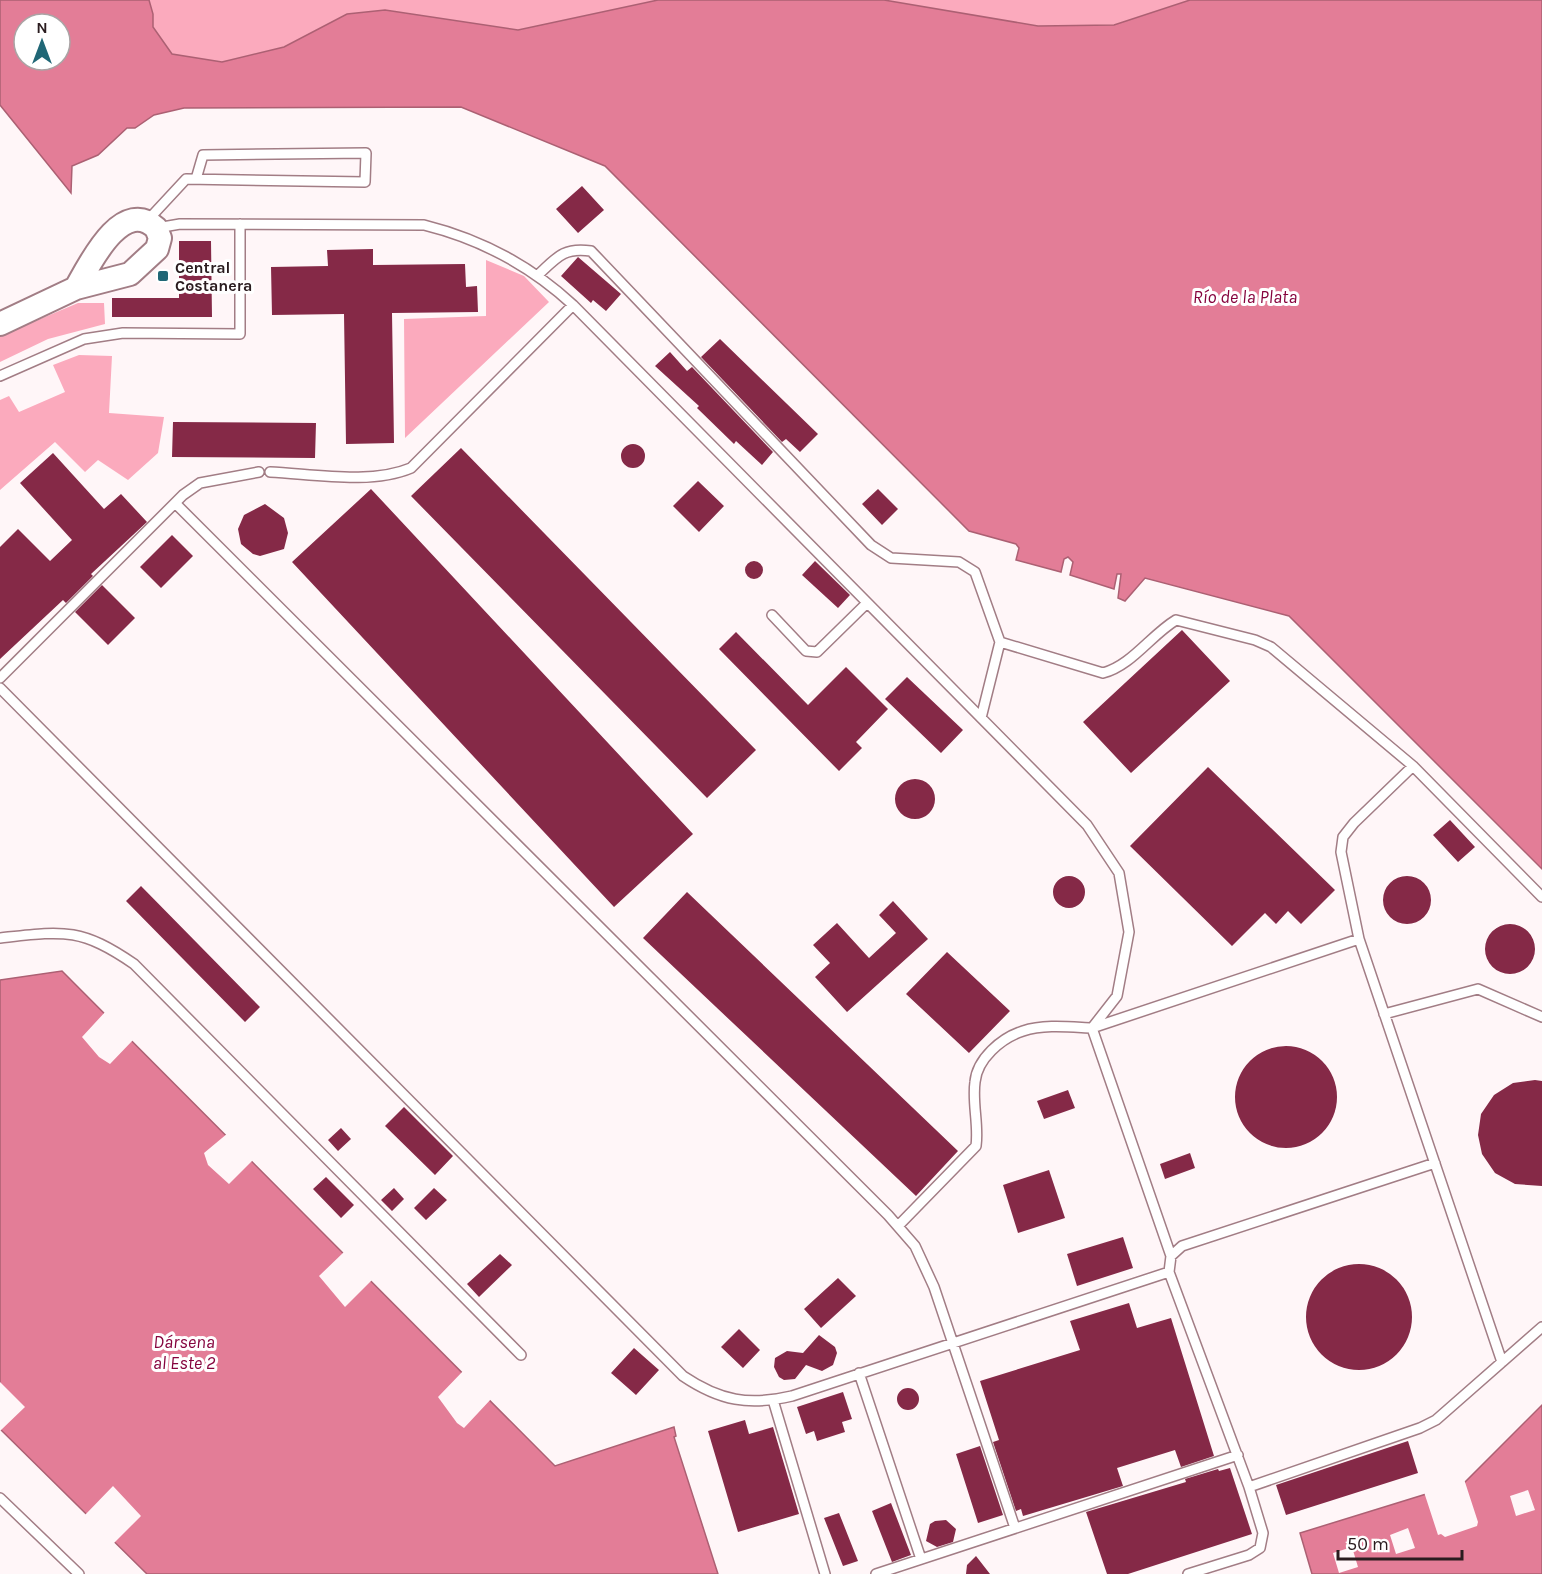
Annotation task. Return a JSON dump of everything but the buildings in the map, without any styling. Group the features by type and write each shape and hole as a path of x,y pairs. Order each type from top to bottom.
{"street":[{"path":"0,324 76,288 130,274 157,249 160,238 151,225 133,221 122,225 101,246 76,288"}],"lane":[{"path":"151,225 186,179 365,182 366,153 203,156 196,179"},
{"path":"0,376 84,339 123,333 240,334 240,224"},
{"path":"151,225 424,225 447,231 500,254 538,275 573,305 1087,825 1119,873 1129,932 1117,996 1092,1028"},
{"path":"538,275 557,256 574,249 591,251 872,545 891,558 959,562 975,572 1000,642 981,718"},
{"path":"270,472 373,477 392,476 411,468 573,305"},
{"path":"0,678 175,503 200,483 259,472"},
{"path":"175,503 898,1226 915,1246 934,1287 954,1343 1015,1528"},
{"path":"772,615 806,651 817,652 867,603"},
{"path":"1000,642 1103,672 1118,669 1158,631 1176,620 1256,640 1271,647 1413,766 1542,897"},
{"path":"0,688 683,1376 711,1393 744,1403 773,1400 1169,1272"},
{"path":"1413,766 1354,823 1343,837 1341,852 1359,939 1502,1362"},
{"path":"0,938 71,933 108,946 134,964 521,1355"},
{"path":"898,1226 976,1146 974,1082 980,1064 993,1049 1022,1031 1054,1027 1092,1028 1359,939"},
{"path":"1384,1014 1478,989 1542,1017"},
{"path":"1092,1028 1171,1256 1169,1272 1238,1455 1263,1533 1260,1548 1249,1555 1188,1574"},
{"path":"1171,1256 1182,1246 1434,1163"},
{"path":"1249,1487 1420,1428 1436,1420 1542,1327"},
{"path":"859,1373 921,1559"},
{"path":"773,1400 825,1574"},
{"path":"876,1574 1238,1455"},
{"path":"0,1498 79,1574"}],"shaded area":[{"path":"149,0 658,0 518,30 385,10 347,14 284,47 222,62 172,54 153,27 153,14"},
{"path":"884,0 1190,0 1114,25 1038,26"},
{"path":"486,260 524,276 549,302 405,438 404,319 486,316"},
{"path":"78,303 104,303 105,324 48,339 0,362 0,336"},
{"path":"79,355 112,356 109,413 164,417 158,453 128,480 98,460 85,472 55,442 0,490 0,400 9,396 19,412 65,392 53,365"}],"water":[{"name":"Río de la Plata","path":"0,0 149,0 153,14 153,27 172,54 222,62 284,47 347,14 385,10 518,30 658,0 884,0 1038,26 1114,25 1190,0 1542,0 1542,869 1289,616 1145,578 1125,601 1118,598 1121,574 1117,574 1114,589 1070,575 1073,562 1068,557 1064,559 1061,572 1016,560 1019,548 1016,544 969,531 605,166 461,107 184,108 154,115 135,128 127,128 98,155 72,166 71,193 0,105"},
{"name":"Dársena al Este 2","path":"62,971 555,1466 674,1427 676,1436 674,1437 718,1574 147,1574 0,1429 0,980"},
{"path":"1542,1405 1542,1574 1312,1574 1300,1533 1465,1482"}],"pier":[{"path":"106,1011 134,1039 110,1064 99,1057 82,1037"},
{"path":"228,1133 254,1159 229,1184 208,1165 204,1153"},
{"path":"345,1251 373,1279 345,1307 319,1276"},
{"path":"464,1370 492,1398 464,1428 457,1423 438,1397"},
{"path":"0,1382 25,1407 0,1431"},
{"path":"1464,1479 1478,1522 1477,1526 1445,1537 1438,1535 1424,1492"},
{"path":"113,1486 141,1516 113,1544 84,1516"},
{"path":"1528,1490 1535,1510 1516,1516 1510,1496"},
{"path":"1408,1528 1415,1548 1396,1554 1390,1535"},
{"path":"1352,1547 1358,1567 1339,1573 1333,1553"}],"place":[{"name":"Central Costanera","path":"163,276"}]}
